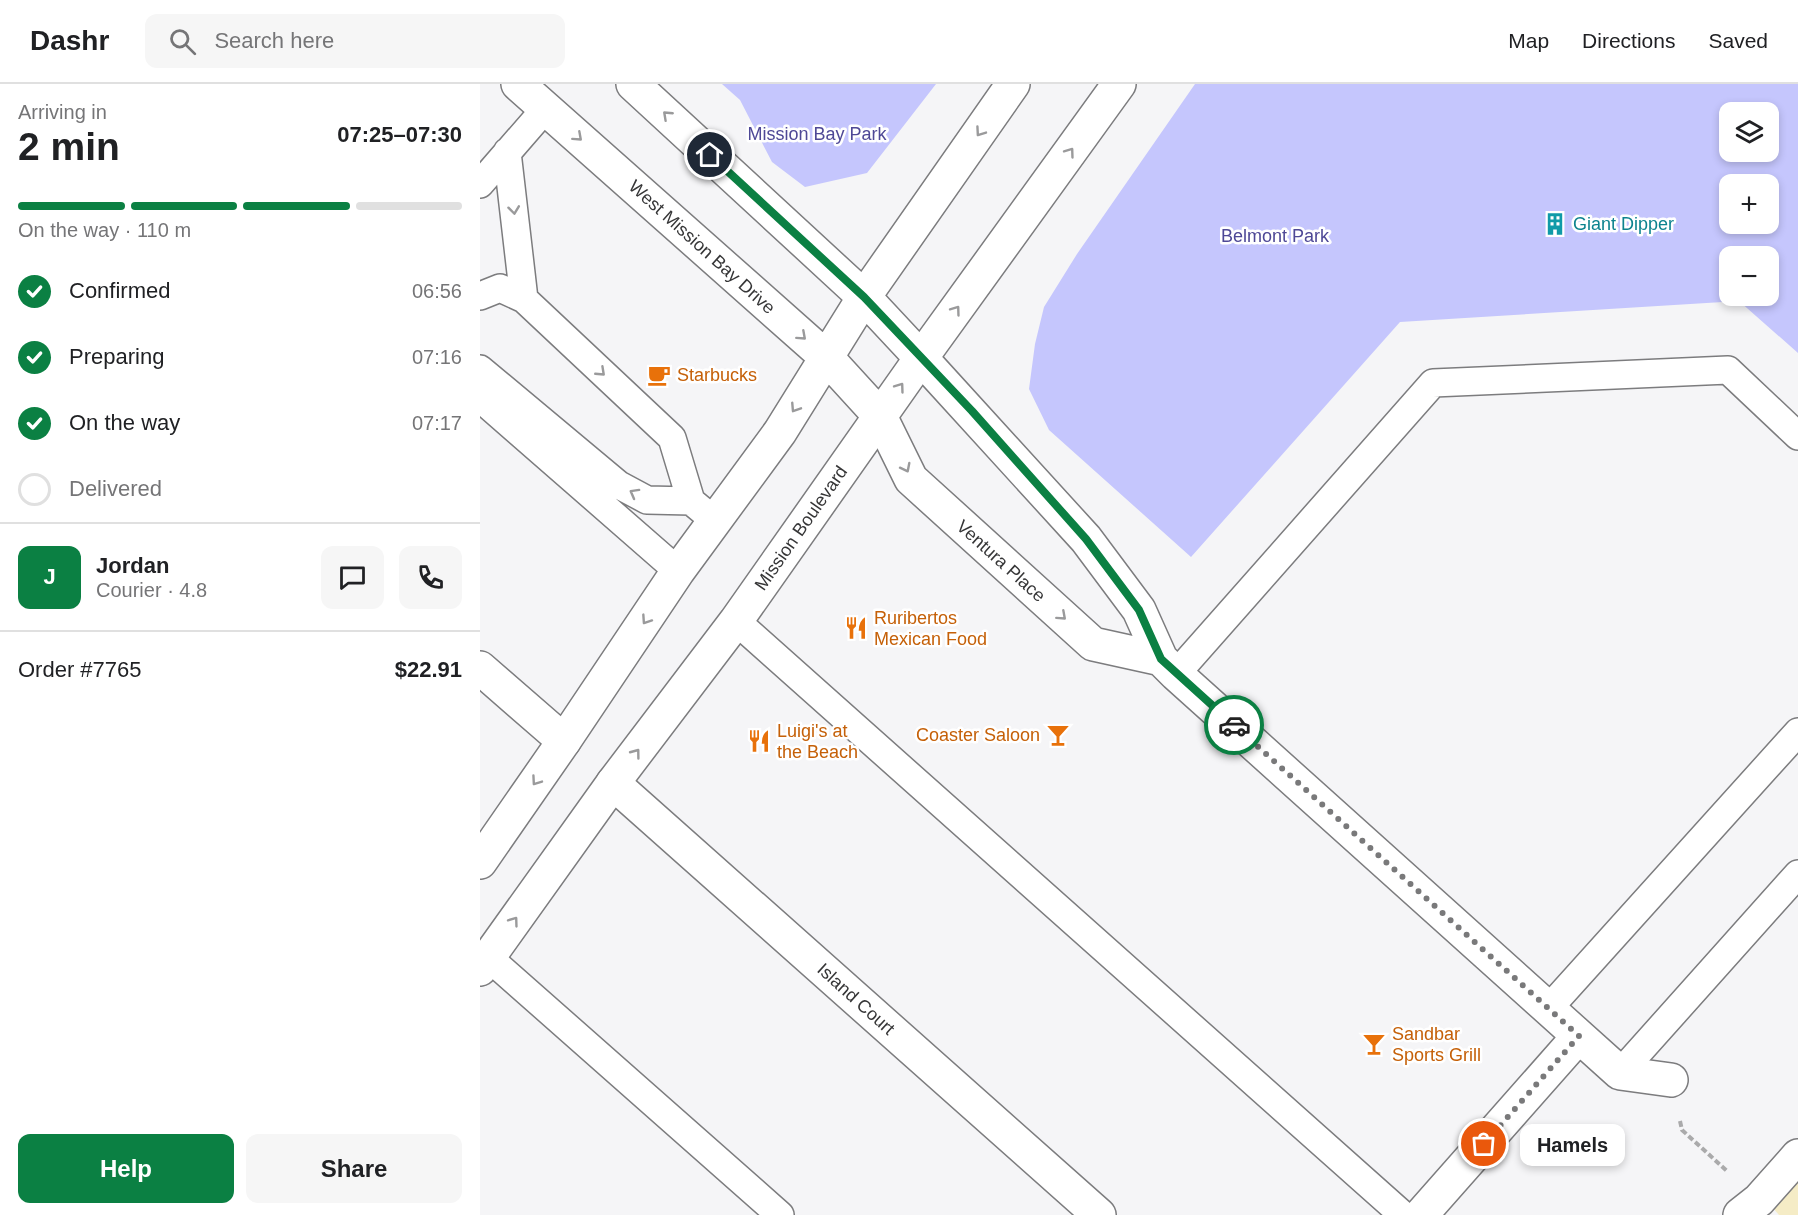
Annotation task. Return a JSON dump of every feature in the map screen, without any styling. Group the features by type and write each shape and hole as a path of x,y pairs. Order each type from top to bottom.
{"main road":[{"name":"West Mission Bay Drive","path":"519,84 827,358 880,416"},
{"path":"633,84 864,297 921,358"},
{"path":"480,862 678,571 703,511 780,432 864,297 1013,84"},
{"name":"Mission Boulevard","path":"484,963 613,783 736,621 921,358 1119,84"},
{"name":"Ventura Place","path":"921,358 1086,539 1139,610 1169,667 1620,1073"},
{"name":"Ventura Place","path":"880,416 911,479 1093,644 1169,667"},
{"path":"480,668 564,741"},
{"name":"Island Court","path":"613,783 1100,1215"},
{"path":"1421,1215 1579,1036"},
{"path":"1620,1073 1671,1080"},
{"path":"1749,1207 1798,1156"}],"lane":[{"path":"480,184 546,108"},
{"path":"507,152 524,299"},
{"path":"480,296 500,288 524,299 672,438 703,511"},
{"path":"480,369 620,485 647,500 703,511"},
{"path":"1169,667 1433,383 1728,370 1798,435"},
{"path":"480,398 678,571"},
{"path":"736,621 1402,1215"},
{"path":"1549,1008 1798,732"},
{"path":"1620,1073 1798,874"},
{"path":"484,963 780,1215"}],"path":[{"path":"1671,1080 1682,1130 1749,1207"}],"green space":[{"name":"Mission Bay Park","path":"722,84 936,84 867,173 805,187 772,162 740,100"},
{"name":"Belmont Park","path":"1195,84 1798,84 1798,353 1745,306 1779,306 1779,246 1719,246 1719,302 1400,322 1191,557 1049,430 1029,389 1035,344 1044,307 1077,254"}],"sand":[{"path":"1798,1180 1798,1215 1779,1215 1773,1208"}],"way so far":[{"path":"1234,725 1579,1036 1484,1144"}],"place":[{"name":"Giant Dipper","path":"1555,224"},
{"name":"Starbucks","path":"659,375"},
{"name":"Ruribertos Mexican Food","path":"856,628"},
{"name":"Coaster Saloon","path":"1058,735"},
{"name":"Luigi's at the Beach","path":"759,741"},
{"name":"Sandbar Sports Grill","path":"1374,1044"},
{"name":"Hamels","path":"1484,1144"}],"route":[{"path":"710,155 864,297 972,411 1086,539 1139,610 1161,659 1234,725"}]}
